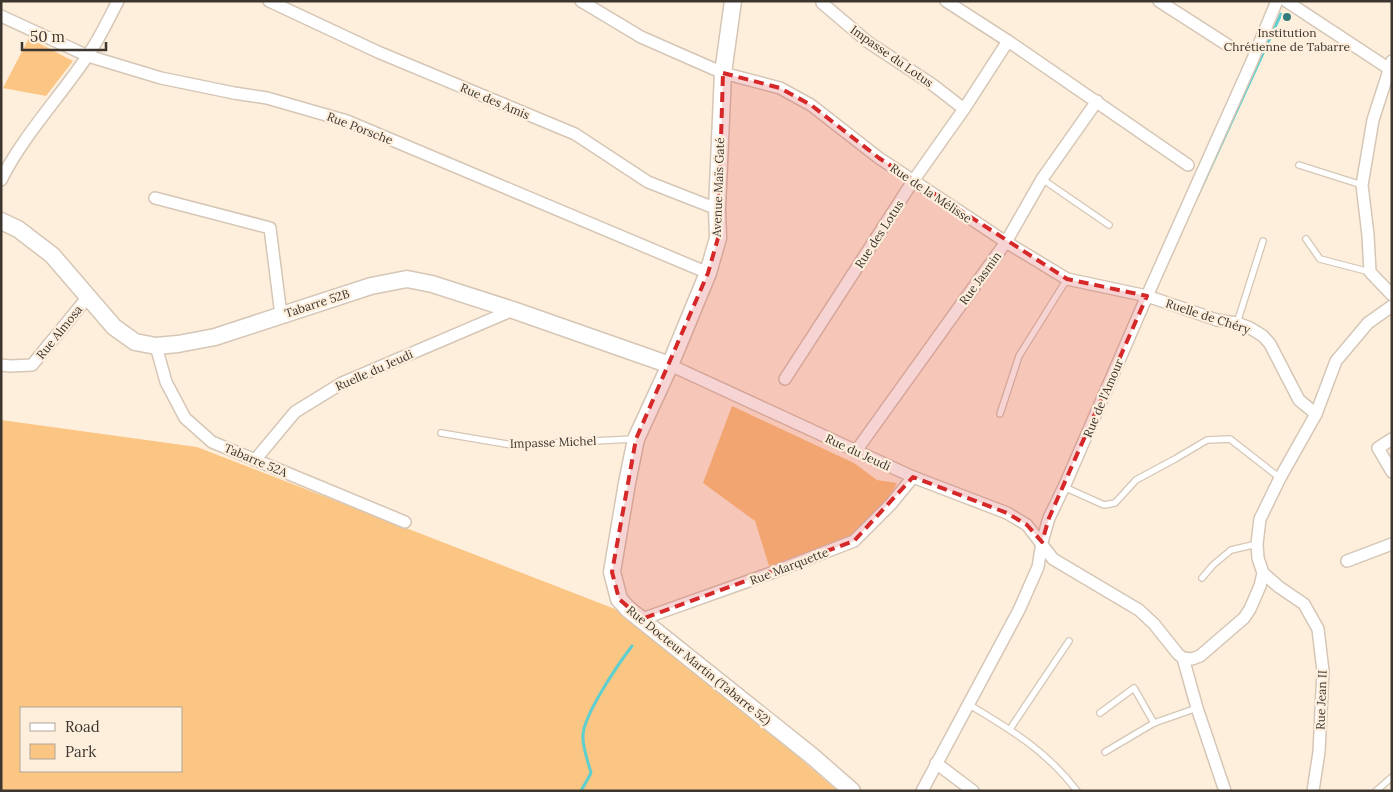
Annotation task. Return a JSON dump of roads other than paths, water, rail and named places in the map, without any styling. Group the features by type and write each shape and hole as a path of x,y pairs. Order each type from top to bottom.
{"street":[{"path":"1,180 23,144 88,56 118,1"},
{"name":"Rue des Amis","path":"269,1 378,52 575,134 648,182 716,209"},
{"name":"Rue de la Mélisse","path":"581,1 641,37 723,73 780,88 812,105 878,158 1006,242 1067,279 1147,296"},
{"name":"Avenue Maïs Gaté","path":"670,365 708,272 718,238 716,209 723,73 733,1"},
{"path":"946,1 1097,101 1188,165"},
{"path":"1159,1 1229,46"},
{"name":"Rue de l'Amour","path":"922,791 1019,610 1038,567 1042,542 1049,518 1277,1"},
{"path":"1286,1 1391,67 1373,120 1362,185 1370,272 1392,295"},
{"name":"Impasse du Lotus","path":"822,3 868,42 933,85 964,109"},
{"name":"Rue Porsche","path":"1,16 88,56 161,78 267,98 348,121 708,272"},
{"name":"Rue des Lotus","path":"785,379 913,181 964,109 1008,41"},
{"name":"Rue Jasmin","path":"856,451 1006,242 1042,179 1097,101"},
{"path":"155,198 270,228 281,314"},
{"name":"Tabarre 52B","path":"1,221 18,229 52,255 87,298 114,327 134,342 156,346 178,344 215,336 371,286 407,279 432,284 513,310 670,365"},
{"name":"Ruelle de Chéry","path":"1147,296 1216,320 1237,323 1263,336 1270,344 1299,400 1316,414"},
{"name":"Rue Almosa","path":"1,365 32,365 87,298"},
{"path":"1225,791 1197,708 1183,658 1192,659 1200,656 1244,618 1250,609 1263,574 1258,558 1257,544 1260,519 1280,478 1316,414 1336,361 1368,323 1392,306"},
{"name":"Ruelle du Jeudi","path":"255,460 295,412 342,382 513,310"},
{"name":"Tabarre 52A","path":"156,346 166,382 184,418 212,442 405,522"},
{"name":"Rue du Jeudi","path":"670,365 856,451 1007,513 1027,525 1042,542 1053,559 1139,610 1154,624 1183,658"},
{"name":"Rue Docteur Martin (Tabarre 52)","path":"670,365 636,439 612,572 619,600 812,756 852,791"},
{"path":"1392,439 1378,448 1392,472"},
{"name":"Rue Marquette","path":"642,619 854,541 891,504 913,476"},
{"path":"1347,561 1392,544"},
{"name":"Rue Jean II","path":"1263,574 1304,604 1318,629 1323,671 1319,752 1313,791"},
{"path":"936,763 973,791"}],"lane":[{"path":"1299,166 1362,185"},
{"path":"1042,179 1109,225"},
{"path":"1306,239 1320,259 1370,272"},
{"path":"1237,323 1264,241"},
{"path":"1000,414 1019,356 1067,279"},
{"name":"Impasse Michel","path":"441,433 512,445 636,439"},
{"path":"1064,487 1104,505 1115,503 1136,480 1207,440 1230,439 1280,478"},
{"path":"1202,578 1213,565 1231,550 1257,544"},
{"path":"1010,729 1069,641"},
{"path":"1100,713 1134,688 1154,722"},
{"path":"968,704 1010,729 1047,757 1077,791"},
{"path":"1105,752 1154,722 1197,708"},
{"path":"1376,791 1392,777"}],"waterway":[{"path":"1198,195 1281,14"},
{"path":"581,791 591,773 583,744 585,726 603,689 632,646"}],"place":[{"name":"Institution Chrétienne de Tabarre","path":"1287,17"}]}
